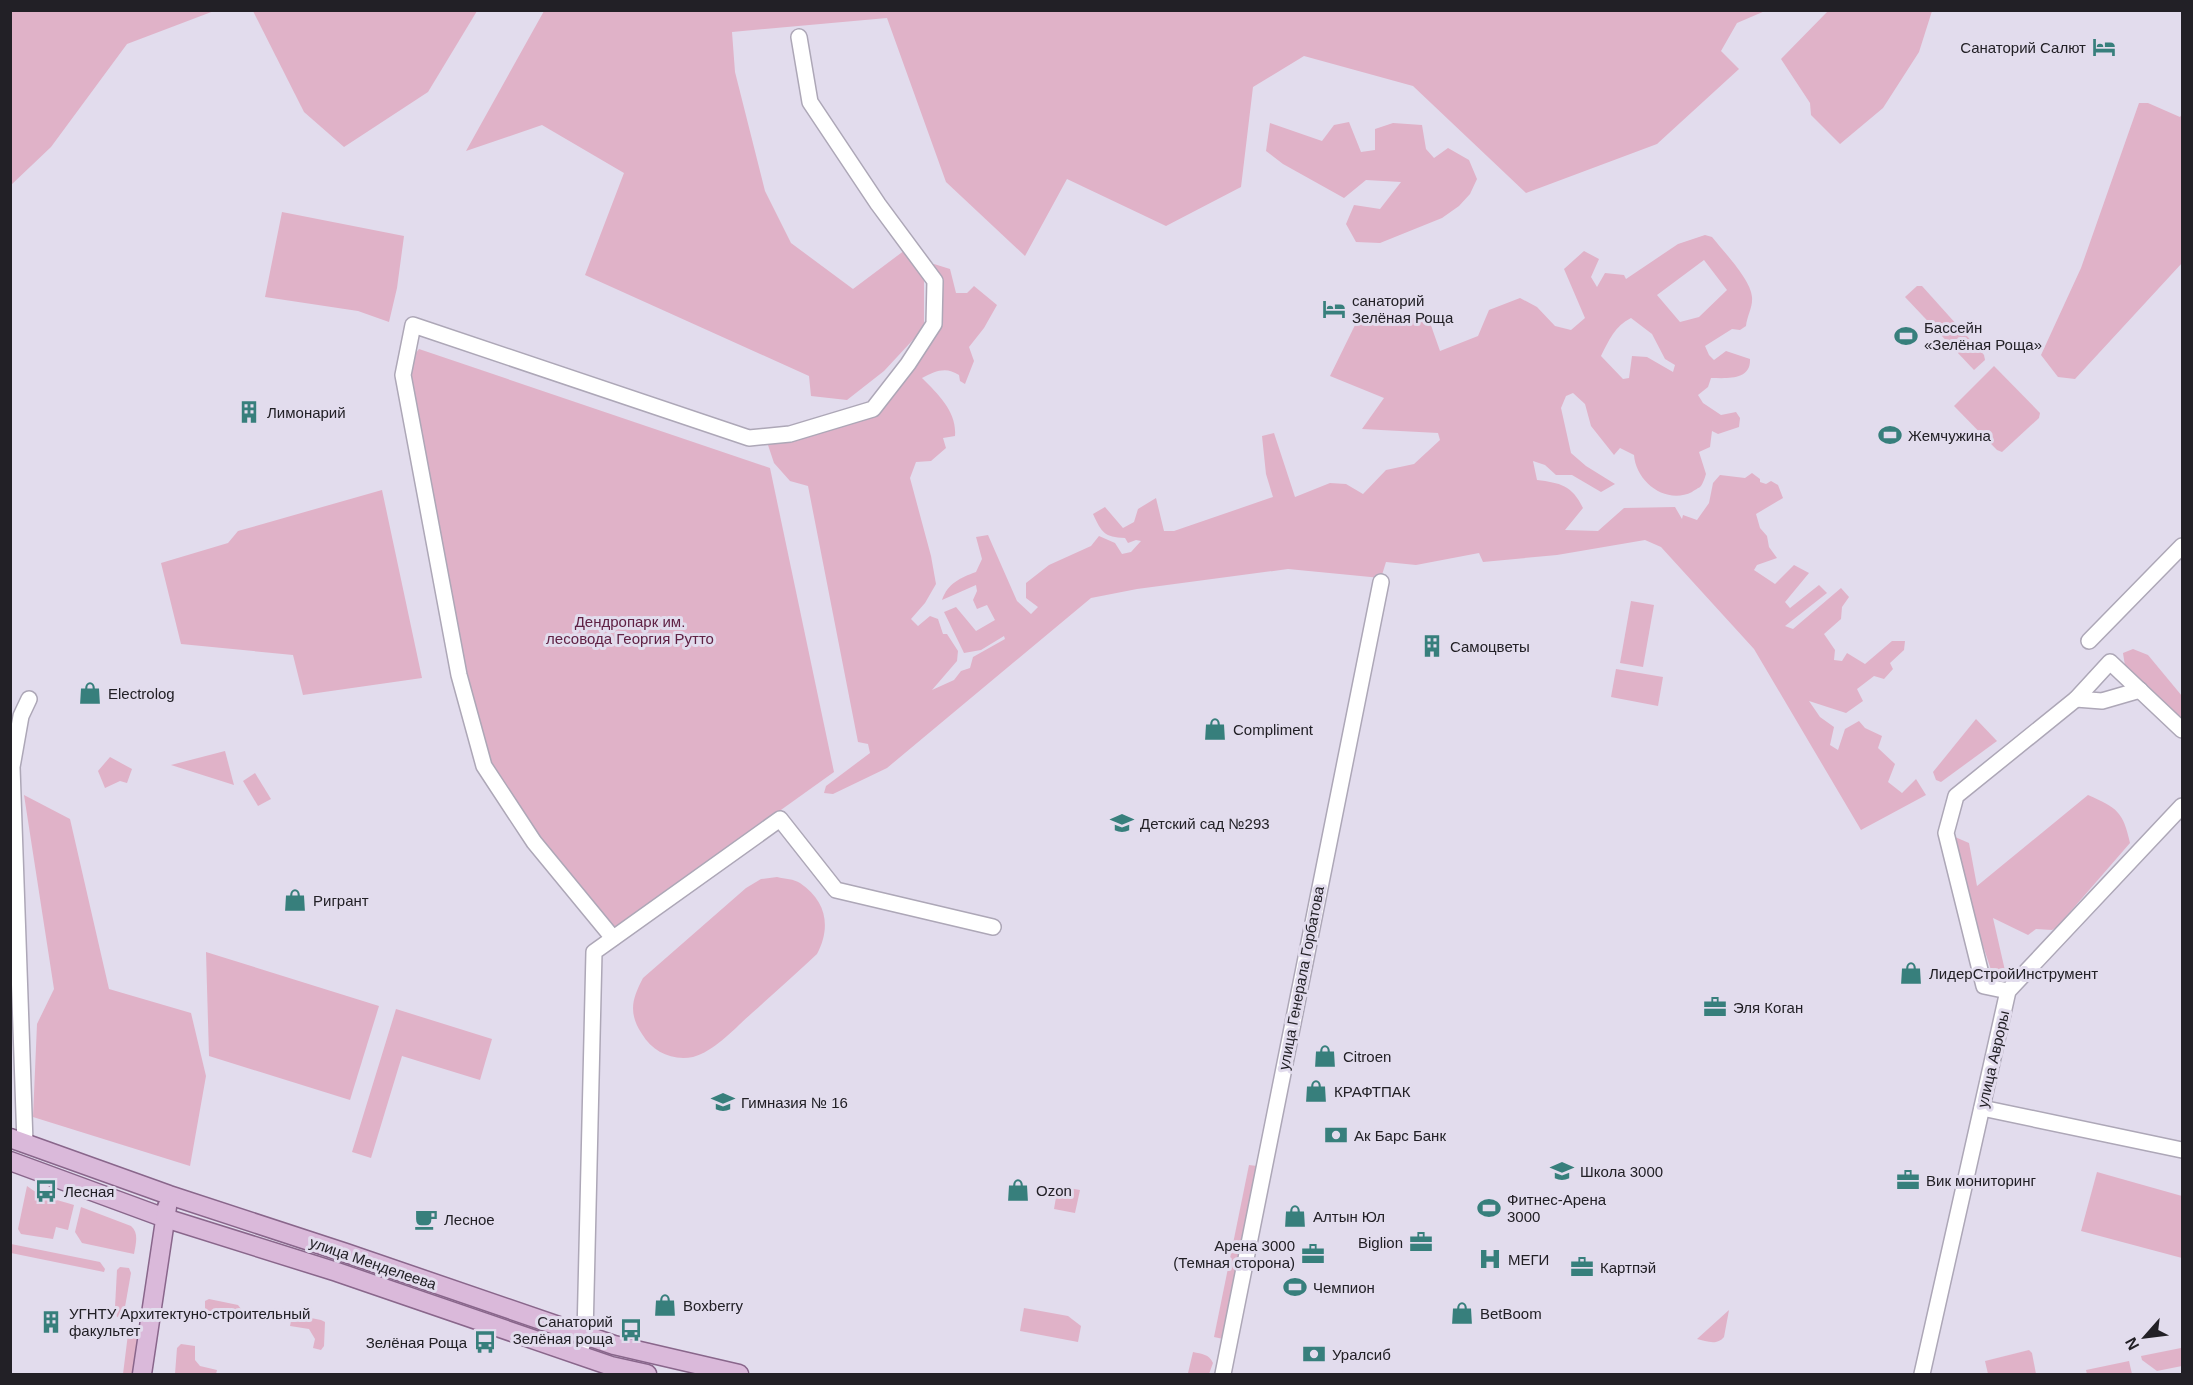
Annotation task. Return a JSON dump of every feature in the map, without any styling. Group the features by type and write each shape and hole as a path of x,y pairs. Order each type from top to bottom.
{"main road":[{"name":"улица Менделеева","path":"18,1141 169,1195 614,1345 739,1374"},
{"name":"улица Менделеева","path":"10,1161 165,1218 337,1272 610,1366 647,1374"},
{"path":"142,1374 169,1195"}],"street":[{"path":"613,938 534,842 484,766 459,675 405,387 403,375 407,349 413,325 749,438 790,434 873,409 908,364 934,324 935,280 878,204 810,102 799,37"},
{"path":"2089,641 2182,546"},
{"name":"улица Генерала Горбатова","path":"1223,1374 1381,582"},
{"path":"2008,991 1984,986 1946,833 1956,796 2076,699 2110,662 2182,730"},
{"path":"2076,699 2102,701 2140,690"},
{"path":"18,1141 12,767 21,716 29,699"},
{"name":"улица Авроры","path":"1922,1374 2008,991 2182,806"},
{"path":"579,1355 585,1335 594,952 780,819 836,890 993,927"},
{"path":"1982,1108 2182,1150"}],"green space":[{"path":"11,10 214,11 127,44 51,147 11,185"},
{"path":"1850,10 1932,11 1919,52 1883,108 1840,144 1811,115 1810,103 1781,59 1828,11 1849,12"},
{"path":"253,11 477,11 428,92 344,147 304,112"},
{"path":"544,11 1765,11 1737,23 1721,51 1739,69 1657,144 1526,193 1413,86 1304,56 1253,87 1241,187 1166,226 1067,179 1025,256 946,182 887,18 732,32 735,72 765,191 791,243 853,289 909,247 924,280 924,328 884,371 847,400 811,396 809,376 585,275 624,173 542,125 466,151"},
{"path":"2139,103 2148,103 2180,117 2182,114 2182,263 2075,379 2058,377 2041,355 2081,268"},
{"path":"1349,122 1361,152 1375,150 1375,129 1393,123 1422,125 1426,149 1434,158 1448,148 1469,160 1477,179 1470,194 1459,206 1442,218 1380,243 1356,242 1346,224 1354,205 1380,209 1401,182 1366,180 1344,198 1283,164 1266,151 1270,123 1322,141 1334,125"},
{"path":"282,212 404,236 397,288 389,322 358,311 265,297"},
{"path":"1705,235 1712,237 1736,266 1750,290 1752,304 1746,326 1740,330 1732,329 1705,346 1714,360 1726,351 1750,359 1749,366 1742,375 1736,377 1711,378 1708,387 1698,395 1703,403 1721,415 1736,412 1740,418 1739,427 1718,434 1712,431 1710,447 1699,452 1706,474 1702,484 1692,492 1672,496 1646,482 1636,465 1634,455 1620,448 1614,455 1591,426 1585,404 1573,393 1566,396 1561,408 1571,453 1586,466 1615,484 1601,492 1572,475 1556,475 1545,465 1533,461 1537,480 1564,486 1579,500 1583,508 1565,530 1598,531 1624,508 1675,507 1682,519 1683,515 1697,520 1709,503 1713,483 1720,475 1745,478 1752,473 1760,479 1760,482 1766,484 1771,481 1778,485 1783,498 1756,514 1760,528 1767,536 1769,547 1777,558 1757,565 1754,570 1775,584 1794,565 1809,573 1785,602 1790,608 1819,585 1827,593 1785,626 1793,629 1841,588 1849,597 1842,607 1841,619 1824,634 1835,650 1834,660 1842,661 1847,653 1865,664 1892,641 1905,641 1904,650 1890,663 1893,669 1884,679 1874,676 1857,689 1863,701 1846,713 1809,701 1820,717 1834,727 1830,745 1838,750 1845,729 1859,721 1865,728 1882,736 1878,748 1895,764 1888,782 1902,793 1916,779 1926,795 1861,830 1754,649 1661,547 1645,540 1557,555 1483,562 1479,553 1416,565 1386,562 1381,578 1288,569 1137,589 1091,598 887,768 833,794 824,793 826,786 870,753 868,744 858,742 808,486 790,481 774,463 766,439 877,410 913,369 934,340 938,330 934,264 950,269 956,293 967,293 974,286 997,305 984,328 969,347 974,361 965,384 960,381 959,375 945,370 922,378 946,404 955,427 955,436 943,438 946,448 931,461 916,462 910,478 931,556 936,584 925,603 911,619 918,626 930,616 938,619 943,634 947,634 958,651 957,661 932,690 954,680 961,671 970,668 973,657 1005,639 1004,636 981,650 964,653 944,612 956,607 976,631 995,620 987,605 977,609 973,600 977,591 976,585 942,600 955,582 976,572 982,559 976,537 988,535 1017,601 1031,614 1038,607 1026,598 1026,583 1049,565 1091,546 1099,536 1115,543 1122,554 1131,552 1141,541 1128,543 1125,538 1104,533 1093,514 1105,507 1123,528 1134,522 1138,509 1156,498 1164,531 1174,531 1273,497 1266,474 1262,436 1274,433 1295,497 1330,483 1346,484 1363,494 1386,470 1414,464 1440,440 1438,433 1362,429 1384,398 1330,376 1357,321 1428,317 1440,351 1478,336 1489,310 1520,298 1537,307 1555,326 1571,330 1585,318 1564,269 1584,251 1599,259 1591,277 1597,287 1605,273 1624,275 1626,279 1678,244","holes":["1704,260 1727,290 1699,317 1680,322 1657,295","1631,318 1652,334 1665,359 1675,365 1673,372 1647,357 1632,356 1629,378 1623,379 1601,356 1617,329"]},
{"path":"1917,286 1922,286 1984,355 1985,360 1974,370 1905,297"},
{"name":"Дендропарк им. лесовода Георгия Рутто","path":"419,349 770,468 834,772 613,930 538,840 487,763 464,673 405,366"},
{"path":"1994,366 2040,413 2039,418 2002,452 1997,450 1954,406"},
{"path":"382,490 422,678 303,695 293,655 181,644 161,563 228,543 238,531"},
{"path":"1631,601 1654,605 1643,667 1620,663"},
{"path":"2133,649 2148,655 2182,696 2182,719 2125,666 2123,653"},
{"path":"1616,669 1663,677 1658,706 1611,697"},
{"path":"1976,719 1997,741 1941,782 1936,780 1933,772"},
{"path":"225,751 234,785 171,765"},
{"path":"110,757 132,769 127,783 120,781 105,788 98,771"},
{"path":"255,773 271,799 258,806 243,781"},
{"path":"24,795 70,819 109,989 191,1013 206,1076 190,1166 33,1117 37,1024 54,989"},
{"path":"2088,795 2106,803 2117,812 2125,824 2130,843 2052,930 2036,929 2028,935 1993,918 2006,975 1993,976 1970,906 1955,837 1969,843 1977,886"},
{"path":"777,877 800,883 816,898 821,907 825,925 817,954 732,1032 709,1050 693,1057 678,1058 657,1050 642,1034 633,1013 634,999 643,978 746,888 761,879"},
{"path":"206,952 379,1006 350,1100 209,1056"},
{"path":"396,1009 492,1039 480,1080 402,1056 371,1158 352,1152"},
{"path":"1249,1165 1257,1166 1223,1339 1214,1337"},
{"path":"2097,1172 2182,1196 2182,1258 2081,1231"},
{"path":"27,1186 44,1196 74,1205 68,1230 56,1227 53,1239 21,1234 18,1229"},
{"path":"1058,1186 1080,1190 1075,1213 1054,1209"},
{"path":"81,1207 131,1226 136,1235 134,1254 82,1243 75,1232"},
{"path":"11,1244 100,1262 105,1269 104,1272 11,1253"},
{"path":"120,1267 129,1268 131,1273 123,1318 117,1317 115,1307 117,1270"},
{"path":"209,1299 238,1305 241,1309 240,1317 205,1310 205,1301"},
{"path":"1024,1308 1068,1316 1081,1326 1078,1342 1020,1331"},
{"path":"1729,1310 1724,1337 1721,1340 1711,1342 1697,1339"},
{"path":"292,1316 325,1322 324,1346 321,1350 313,1348 315,1339 309,1329 290,1326"},
{"path":"131,1331 135,1332 138,1337 133,1374 123,1374 128,1334"},
{"path":"181,1344 195,1346 195,1360 200,1366 217,1370 216,1374 175,1374 177,1348"},
{"path":"2181,1348 2182,1366 2157,1371 2142,1360 2141,1356"},
{"path":"2029,1350 2032,1353 2036,1374 1988,1374 1985,1361"},
{"path":"1193,1352 1205,1355 1211,1360 1213,1363 1209,1374 1188,1373"},
{"path":"2129,1361 2132,1374 2087,1374 2086,1370"}],"place":[{"name":"Санаторий Салют","path":"2104,47"},
{"name":"санаторий Зелёная Роща","path":"1334,309"},
{"name":"Бассейн «Зелёная Роща»","path":"1906,336"},
{"name":"Лимонарий","path":"249,412"},
{"name":"Жемчужина","path":"1890,435"},
{"name":"Самоцветы","path":"1432,646"},
{"name":"Electrolog","path":"90,693"},
{"name":"Compliment","path":"1215,729"},
{"name":"Детский сад №293","path":"1122,823"},
{"name":"Ригрант","path":"295,900"},
{"name":"ЛидерСтройИнструмент","path":"1911,973"},
{"name":"Эля Коган","path":"1715,1007"},
{"name":"Citroen","path":"1325,1056"},
{"name":"КРАФТПАК","path":"1316,1091"},
{"name":"Гимназия № 16","path":"723,1102"},
{"name":"Ак Барс Банк","path":"1336,1135"},
{"name":"Школа 3000","path":"1562,1171"},
{"name":"Вик мониторинг","path":"1908,1180"},
{"name":"Ozon","path":"1018,1190"},
{"name":"Лесная","path":"46,1191"},
{"name":"Фитнес-Арена 3000","path":"1489,1208"},
{"name":"Алтын Юл","path":"1295,1216"},
{"name":"Лесное","path":"426,1219"},
{"name":"Biglion","path":"1421,1242"},
{"name":"Арена 3000 (Темная сторона)","path":"1313,1254"},
{"name":"МЕГИ","path":"1490,1259"},
{"name":"Картпэй","path":"1582,1267"},
{"name":"Чемпион","path":"1295,1287"},
{"name":"Boxberry","path":"665,1305"},
{"name":"BetBoom","path":"1462,1313"},
{"name":"УГНТУ Архитектуно-строительный факультет","path":"51,1322"},
{"name":"Санаторий Зелёная роща","path":"631,1330"},
{"name":"Зелёная Роща","path":"485,1342"},
{"name":"Уралсиб","path":"1314,1354"}]}
